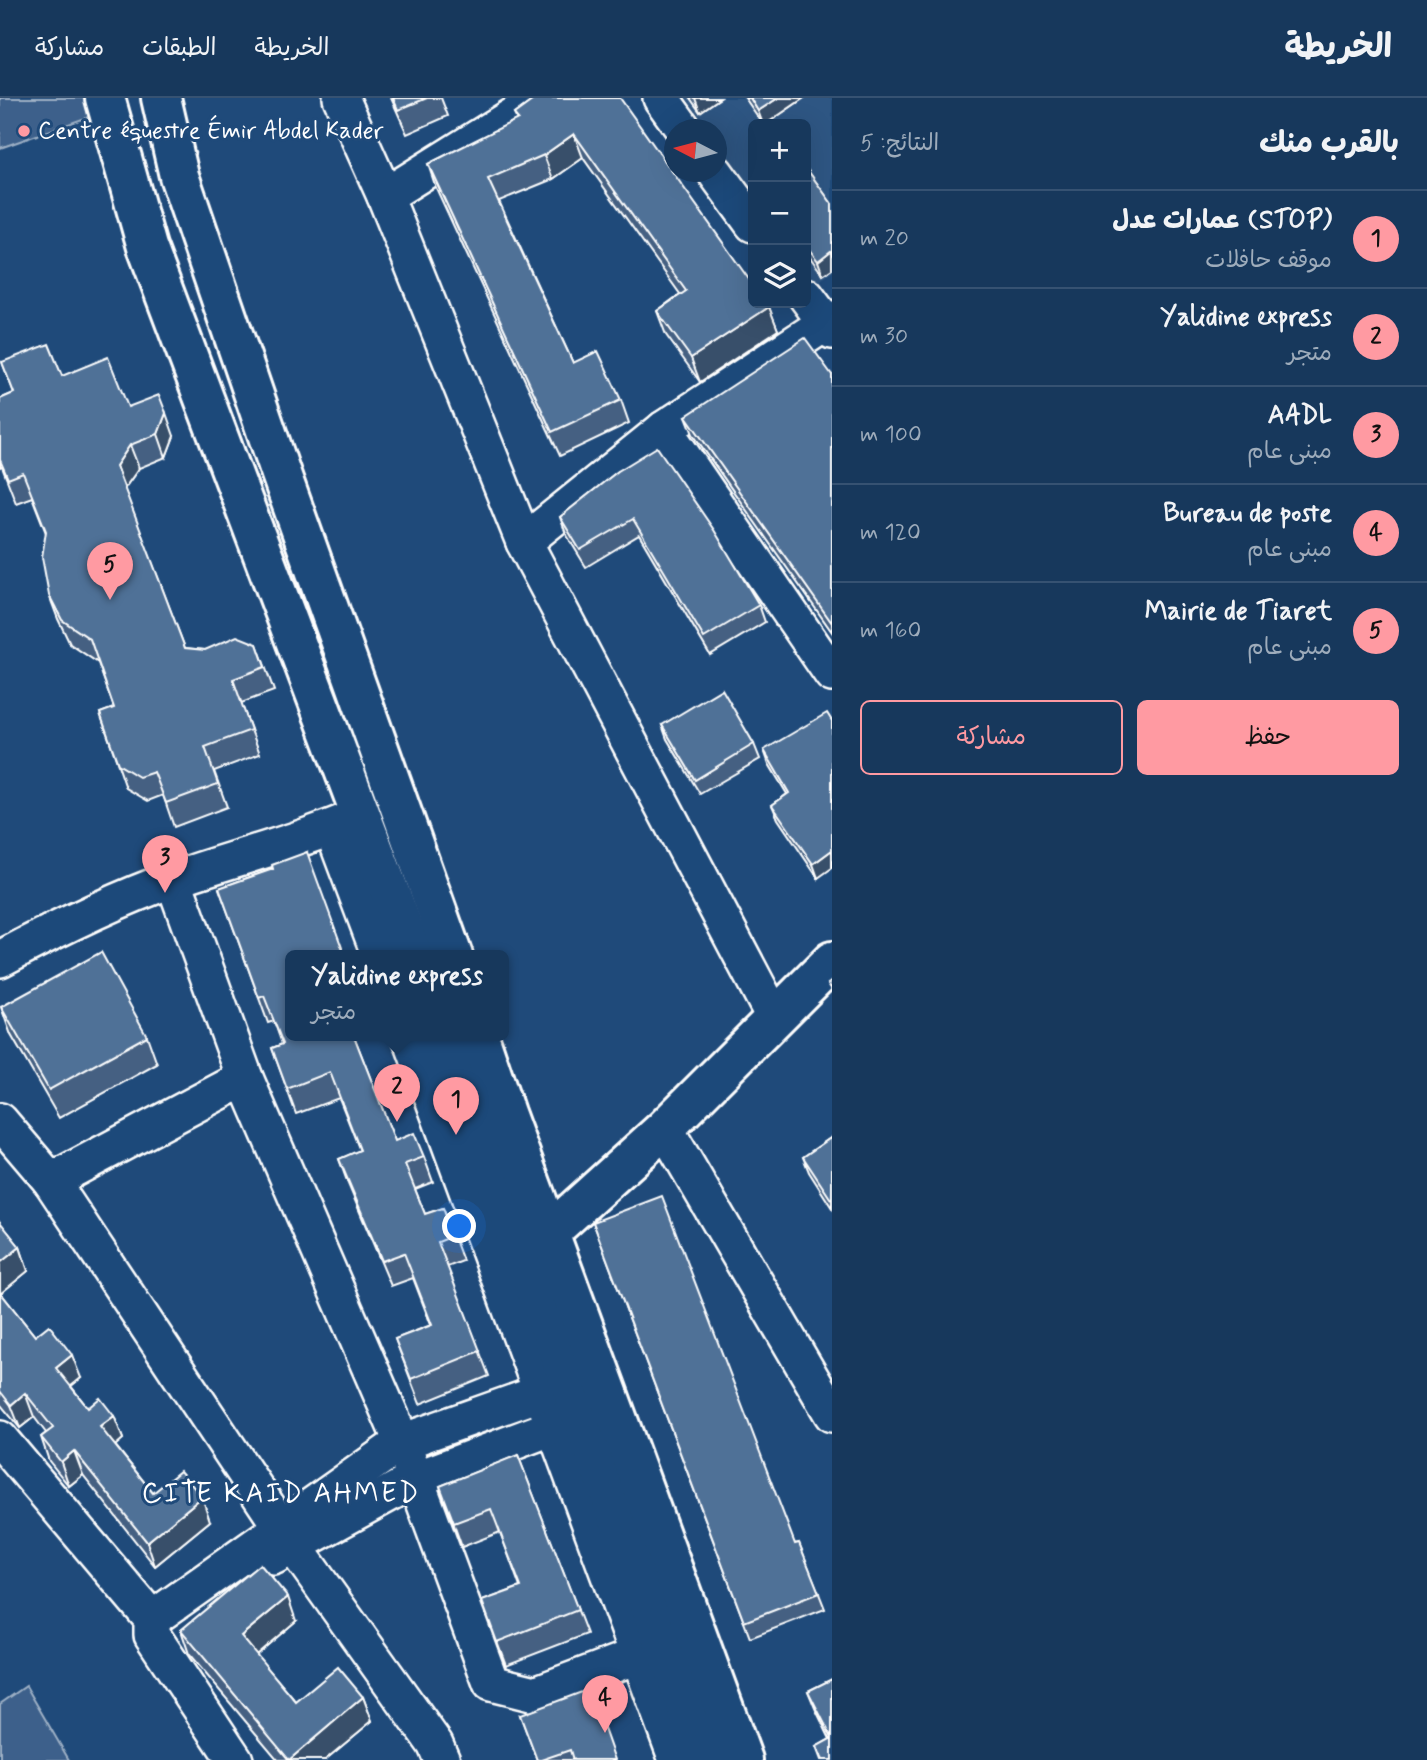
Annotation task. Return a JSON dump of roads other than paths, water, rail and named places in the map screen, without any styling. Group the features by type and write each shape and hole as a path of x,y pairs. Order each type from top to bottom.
{"main road":[{"path":"106,98 147,247 346,821 411,950"},
{"path":"161,98 184,189 281,474 451,950"},
{"path":"549,1233 665,1128 832,961"},
{"path":"446,1041 706,1760"},
{"path":"481,1041 743,1760"}],"street":[{"path":"341,98 385,196 524,542 775,1019"},
{"path":"385,196 542,98"},
{"path":"661,98 676,119"},
{"path":"722,182 748,217"},
{"path":"524,542 664,429 830,325 811,302"},
{"path":"664,429 832,674"},
{"path":"0,959 68,922 173,879 346,821 378,950"},
{"path":"173,879 245,1078 402,1442 491,1683 535,1694 639,1656"},
{"path":"412,1041 677,1760"},
{"path":"51,1181 245,1078"},
{"path":"0,1121 51,1181 286,1536 435,1744 442,1760"},
{"path":"665,1128 832,1415"},
{"path":"152,1627 286,1536 402,1442 543,1392"},
{"path":"286,1536 416,1479 556,1426"},
{"path":"0,1440 152,1627 235,1760"}],"place":[{"name":"Centre équestre Émir Abdel Kader","path":"24,131"},
{"name":"Mairie de Tiaret","path":"110,600"},
{"name":"AADL","path":"165,893"},
{"name":"Yalidine express","path":"397,1122"},
{"name":"(STOP) عمارات عدل","path":"456,1135"},
{"name":"Bureau de poste","path":"605,1733"}],"district":[{"name":"CITE KAID AHMED","path":"281,1494"}]}
